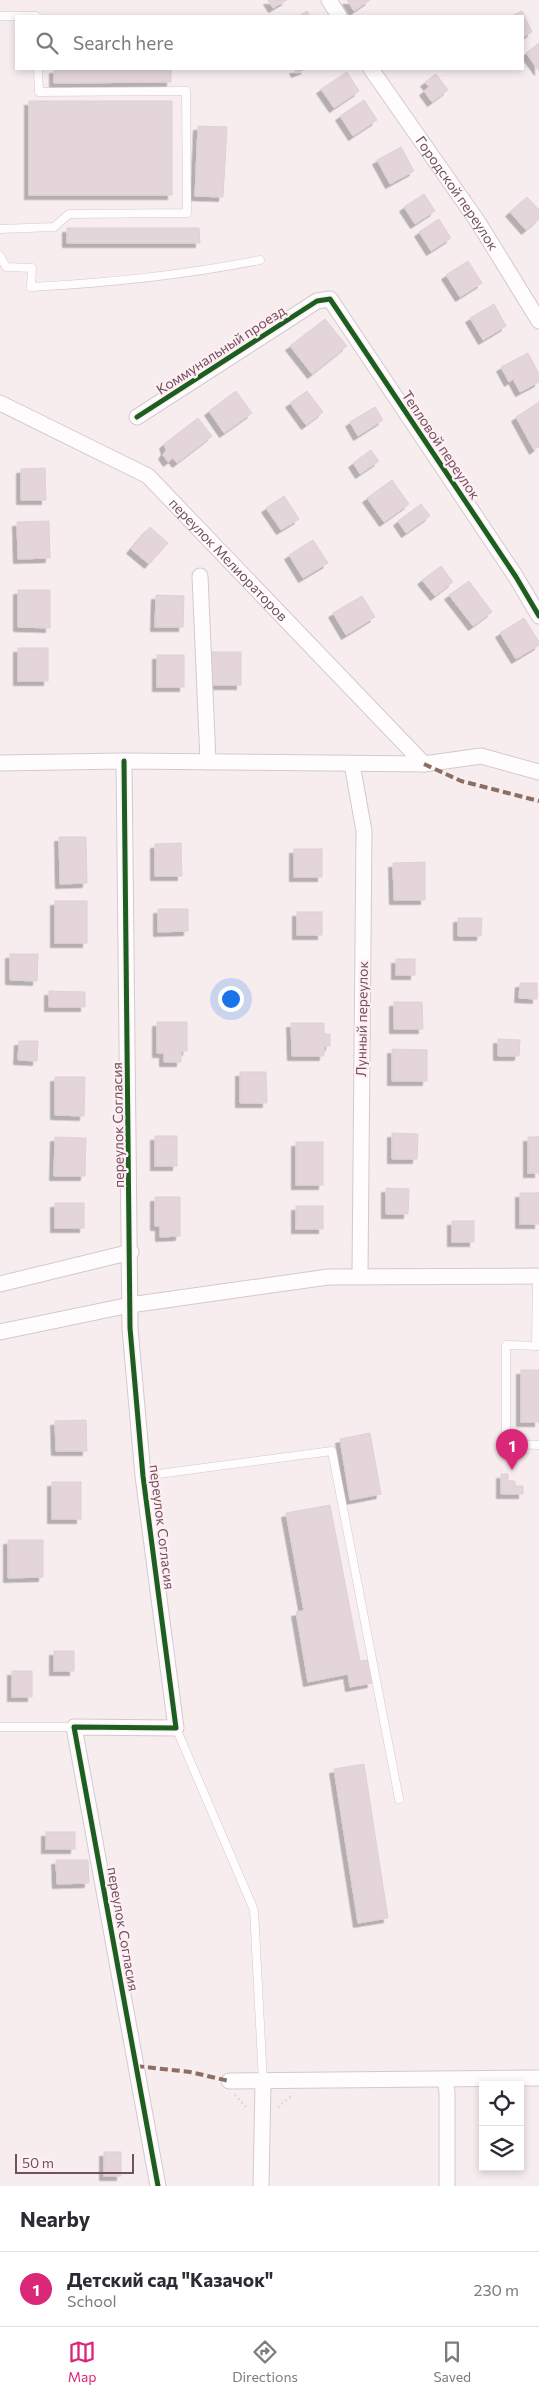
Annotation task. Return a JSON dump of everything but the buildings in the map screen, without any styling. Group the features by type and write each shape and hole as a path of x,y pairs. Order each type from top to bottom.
{"street":[{"path":"329,0 338,15"},
{"name":"Городской переулок","path":"371,70 478,222 539,322"},
{"name":"Тепловой переулок","path":"317,301 330,299 516,577 539,616"},
{"name":"Коммунальный проезд","path":"138,417 317,301"},
{"name":"переулок Мелиораторов","path":"0,403 148,476 424,764"},
{"path":"200,576 208,762"},
{"path":"0,763 124,761 424,764 481,756 539,772"},
{"name":"переулок Согласия","path":"124,761 131,1252 130,1328 144,1476 176,1728"},
{"name":"Лунный переулок","path":"352,764 364,832 360,1276"},
{"path":"0,1284 131,1252"},
{"path":"0,1332 130,1306 328,1277 538,1276"},
{"path":"74,1727 176,1728"},
{"name":"переулок Согласия","path":"74,1727 158,2186"},
{"path":"229,2081 539,2078"},
{"path":"445,2080 447,2092 447,2186"},
{"path":"261,2186 263,2082"}],"lane":[{"path":"0,16 15,16"},
{"path":"0,230 54,227 68,214 187,213 186,91 38,92 38,70"},
{"path":"0,256 6,267 32,268 31,288 108,283 130,278 217,268 260,260"},
{"path":"538,1276 537,1346 506,1345 506,1444 539,1445"},
{"path":"144,1476 332,1451 399,1799"},
{"path":"0,1727 74,1727"},
{"path":"176,1728 254,1910 263,2082"}],"path":[{"path":"274,2111 295,2093"}],"marked path":[{"path":"424,764 461,781 539,801"},
{"path":"136,2066 190,2072 229,2081"}],"cycle path":[{"path":"137,417 317,301 330,299 516,577 539,616"},
{"path":"124,761 130,1328 143,1476 176,1728 74,1727 158,2186"}],"place":[{"name":"Детский сад \"Казачок\"","path":"512,1470"}]}
